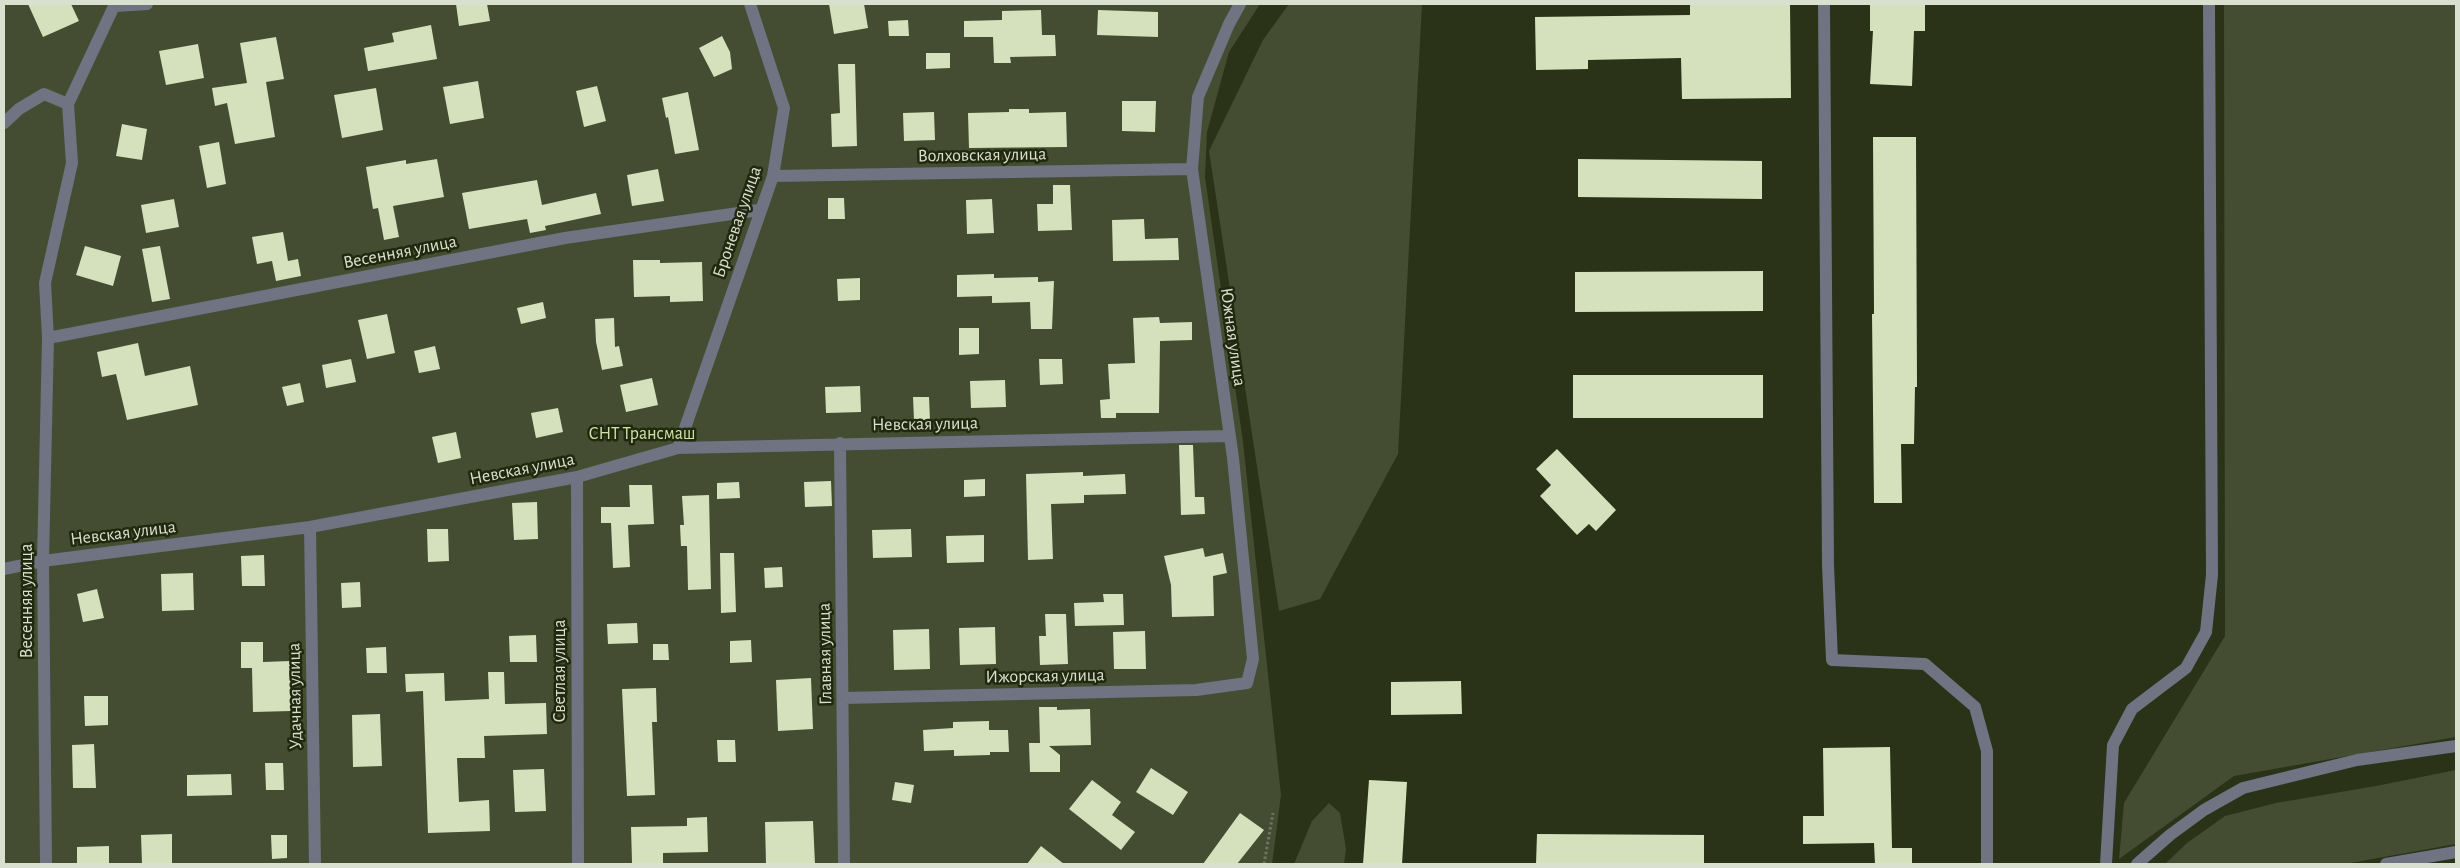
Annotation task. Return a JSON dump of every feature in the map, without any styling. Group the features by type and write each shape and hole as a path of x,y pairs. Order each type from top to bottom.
{"street":[{"path":"115,5 148,4"},
{"name":"Броневая улица","path":"678,448 759,210 773,176 784,108 750,4"},
{"name":"Южная улица","path":"1240,4 1229,24 1198,97 1192,169 1228,436 1233,458 1253,659 1247,683"},
{"path":"1824,4 1828,565 1832,660 1925,664 1975,707 1986,752 1987,864"},
{"path":"2106,864 2113,746 2132,708 2186,668 2206,632 2212,575 2210,4"},
{"name":"Весенняя улица","path":"46,864 44,561 48,338 45,283 72,163 68,104 115,5"},
{"path":"4,123 19,109 44,94 68,104"},
{"name":"Волховская улица","path":"773,176 1192,169"},
{"name":"Весенняя улица","path":"48,338 565,238 759,210"},
{"name":"Невская улица","path":"4,569 44,561 310,527 577,477 678,448 1228,436"},
{"name":"Главная улица","path":"840,443 844,864"},
{"name":"Светлая улица","path":"577,477 578,864"},
{"name":"Удачная улица","path":"310,527 315,864"},
{"name":"Ижорская улица","path":"842,698 1196,690 1247,683"},
{"path":"2137,864 2170,835 2204,810 2244,788 2357,760 2456,746"},
{"path":"2386,864 2456,852"}],"path":[{"path":"1264,864 1273,813"}],"green space":[{"name":"СНТ Трансмаш","path":"4,4 1260,4 1229,52 1207,132 1205,177 1243,442 1281,795 1272,864 4,864"},
{"path":"1289,4 1422,4 1398,454 1320,599 1279,611 1209,151 1263,40"},
{"path":"2224,4 2456,4 2456,737 2234,776 2119,859 2124,803 2225,636"},
{"path":"2456,770 2456,844 2345,864 2165,864 2187,843 2225,816 2276,803"},
{"path":"1329,803 1340,813 1346,849 1344,864 1294,864 1312,821"}],"building":[{"path":"28,4 71,4 79,21 43,37"},
{"path":"456,4 487,4 490,21 459,26"},
{"path":"829,4 864,4 868,28 834,34"},
{"path":"1690,4 1790,4 1791,98 1682,99 1681,58 1588,60 1588,69 1536,70 1535,17 1690,15"},
{"path":"1870,4 1925,4 1925,31 1914,31 1912,86 1870,84 1873,31 1870,31"},
{"path":"1041,10 1042,35 1055,35 1056,56 1010,57 1011,63 994,63 993,37 964,37 964,21 1002,20 1002,11"},
{"path":"1098,10 1158,12 1158,37 1097,35"},
{"path":"908,20 909,36 889,36 888,21"},
{"path":"431,25 437,59 368,71 364,48 394,42 392,33"},
{"path":"722,36 730,52 732,69 714,77 699,48"},
{"path":"276,37 284,79 266,82 275,137 235,144 227,103 215,106 212,88 247,83 240,43"},
{"path":"198,44 204,78 166,85 159,51"},
{"path":"926,53 950,53 950,68 926,69"},
{"path":"838,64 855,64 857,146 832,147 831,114 840,113"},
{"path":"478,81 484,118 450,124 443,87"},
{"path":"597,86 606,121 584,127 576,91"},
{"path":"376,88 383,130 342,138 334,95"},
{"path":"688,92 699,150 675,154 668,117 666,118 662,98"},
{"path":"1122,101 1156,101 1155,132 1122,131"},
{"path":"1009,109 1029,109 1029,113 1066,112 1067,147 969,148 968,113 1009,112"},
{"path":"934,112 935,140 904,141 903,113"},
{"path":"122,124 147,129 142,160 116,156"},
{"path":"1873,137 1916,137 1917,387 1915,387 1914,444 1901,444 1902,503 1874,503"},
{"path":"219,142 226,184 207,188 199,146"},
{"path":"437,159 444,197 393,206 399,237 384,240 378,208 373,209 366,167 406,160 406,164"},
{"path":"1578,159 1762,161 1762,199 1578,197"},
{"path":"658,169 664,201 632,206 627,175"},
{"path":"537,180 542,205 596,193 601,214 545,226 546,230 530,233 527,219 469,229 462,193"},
{"path":"1053,185 1070,185 1072,230 1038,231 1037,204 1053,204"},
{"path":"828,198 844,198 845,219 828,219"},
{"path":"174,199 179,227 146,233 141,205"},
{"path":"992,199 994,233 967,234 966,200"},
{"path":"1144,219 1145,239 1178,238 1179,260 1113,261 1112,220"},
{"path":"283,232 288,261 298,259 301,276 276,281 272,261 257,264 252,237"},
{"path":"85,246 121,256 113,286 76,275"},
{"path":"160,246 170,299 152,302 142,249"},
{"path":"633,260 660,260 660,263 702,262 703,301 670,302 670,296 634,297"},
{"path":"1763,271 1763,311 1575,312 1575,272"},
{"path":"994,274 994,278 1038,277 1038,282 1054,281 1052,329 1031,329 1030,302 992,303 992,296 957,297 957,275"},
{"path":"860,278 860,300 838,301 837,279"},
{"path":"543,302 546,318 521,324 517,308"},
{"path":"387,314 395,353 367,359 358,320"},
{"path":"1159,317 1160,323 1192,322 1192,340 1160,341 1159,413 1116,413 1116,418 1101,418 1100,400 1110,399 1108,364 1135,363 1133,318"},
{"path":"614,318 615,347 619,346 623,366 602,370 596,342 595,319"},
{"path":"959,328 979,328 979,354 959,355"},
{"path":"138,343 145,376 190,366 198,405 127,420 116,374 102,377 97,352"},
{"path":"435,346 440,369 419,373 414,351"},
{"path":"351,359 356,382 326,388 322,365"},
{"path":"1039,359 1062,359 1063,384 1040,385"},
{"path":"1573,375 1763,375 1763,418 1573,418"},
{"path":"652,378 658,405 626,412 620,385"},
{"path":"1005,380 1006,407 971,408 970,381"},
{"path":"300,383 304,402 287,406 282,387"},
{"path":"860,386 861,412 826,413 825,387"},
{"path":"913,397 929,397 930,420 914,420"},
{"path":"558,408 563,432 536,438 531,413"},
{"path":"456,432 461,458 438,463 432,437"},
{"path":"1179,445 1193,445 1195,497 1204,497 1205,514 1181,515"},
{"path":"1557,449 1616,510 1596,531 1589,524 1577,535 1540,496 1551,485 1536,469"},
{"path":"1083,472 1083,476 1125,474 1126,494 1084,495 1084,503 1051,504 1053,559 1028,560 1026,474"},
{"path":"985,479 985,496 964,497 964,480"},
{"path":"831,481 832,506 805,507 804,482"},
{"path":"739,482 740,498 717,499 717,483"},
{"path":"629,485 652,485 654,524 628,525 630,567 613,568 611,523 601,523 601,507 630,507"},
{"path":"709,495 711,589 688,590 687,546 681,546 680,525 684,525 682,496"},
{"path":"537,502 538,539 514,540 512,503"},
{"path":"427,529 448,529 449,561 428,562"},
{"path":"911,529 912,557 873,558 872,530"},
{"path":"984,535 984,562 947,563 946,536"},
{"path":"1203,548 1205,557 1223,553 1227,573 1213,576 1214,616 1172,617 1171,585 1164,556"},
{"path":"720,553 734,553 736,612 721,613"},
{"path":"264,555 265,586 242,586 241,556"},
{"path":"782,567 783,587 765,588 764,568"},
{"path":"193,573 194,610 162,611 161,574"},
{"path":"360,582 361,607 342,608 341,583"},
{"path":"97,589 104,618 83,622 77,594"},
{"path":"1103,594 1123,594 1124,625 1075,626 1074,603 1104,602"},
{"path":"1045,614 1066,614 1068,664 1040,665 1039,636 1046,636"},
{"path":"637,623 638,643 608,644 607,624"},
{"path":"995,627 996,664 960,665 959,628"},
{"path":"929,629 930,669 894,670 893,630"},
{"path":"1145,631 1146,669 1114,669 1113,632"},
{"path":"536,635 537,662 510,662 509,636"},
{"path":"751,640 752,662 730,663 730,641"},
{"path":"241,642 263,642 263,662 290,661 291,711 253,712 252,668 241,668"},
{"path":"653,644 668,644 669,660 653,660"},
{"path":"386,647 387,673 367,673 366,648"},
{"path":"488,672 504,672 505,704 546,703 547,734 484,736 485,758 457,758 459,802 489,800 490,831 428,833 423,691 406,692 405,674 444,673 445,701 489,699"},
{"path":"811,678 813,729 778,731 776,680"},
{"path":"1461,681 1462,714 1391,715 1391,682"},
{"path":"656,688 657,722 652,722 655,795 627,796 622,689"},
{"path":"84,696 108,696 108,725 85,726"},
{"path":"1039,707 1057,707 1057,710 1090,709 1091,745 1049,746 1060,755 1060,772 1030,772 1029,743 1040,743"},
{"path":"380,714 382,766 353,767 352,715"},
{"path":"989,721 989,730 1008,730 1009,752 990,752 990,755 954,756 954,750 924,751 923,730 953,728 953,722"},
{"path":"717,740 735,740 736,762 718,762"},
{"path":"94,744 96,788 73,788 72,745"},
{"path":"1890,747 1892,848 1912,848 1912,864 1875,864 1874,843 1803,844 1803,816 1824,816 1823,748"},
{"path":"265,763 283,763 284,790 266,790"},
{"path":"1151,768 1188,792 1173,815 1136,792"},
{"path":"544,769 546,811 515,812 513,770"},
{"path":"231,774 232,795 187,796 187,775"},
{"path":"1092,780 1121,802 1112,815 1135,832 1121,850 1069,809"},
{"path":"1369,780 1407,782 1402,864 1363,864"},
{"path":"895,782 914,785 911,803 892,800"},
{"path":"1240,813 1264,830 1237,864 1203,864"},
{"path":"707,817 708,852 663,853 663,863 632,863 631,827 687,826 687,818"},
{"path":"813,821 815,864 766,864 765,822"},
{"path":"172,834 172,864 142,864 141,835"},
{"path":"1537,834 1704,835 1704,864 1536,864"},
{"path":"271,835 287,835 287,858 272,859"},
{"path":"109,846 109,864 77,864 77,847"},
{"path":"1041,846 1064,864 1027,864"}]}
